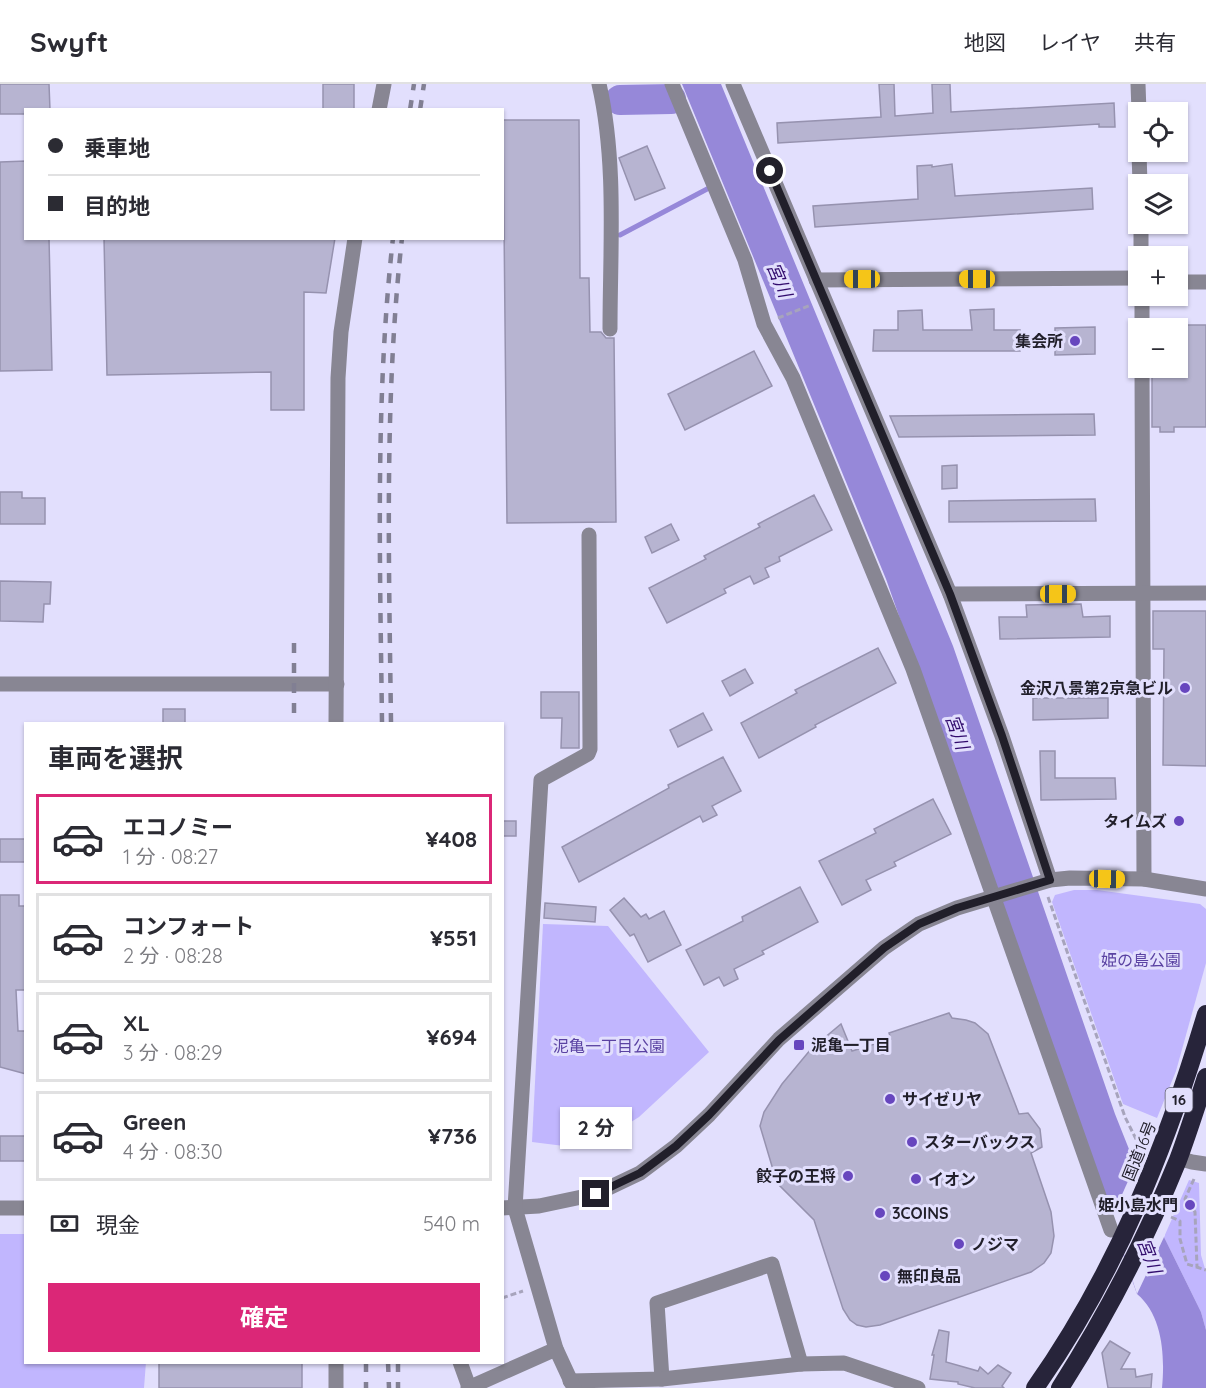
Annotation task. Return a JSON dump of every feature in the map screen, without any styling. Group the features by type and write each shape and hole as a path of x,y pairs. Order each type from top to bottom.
{"highway":[{"name":"国道16号","path":"1035,1388 1085,1310 1115,1237 1148,1185 1173,1120 1206,1014"},
{"name":"16","path":"1060,1388 1162,1213 1206,1077"}],"street":[{"path":"379,108 384,84"},
{"path":"598,84 607,136 610,188 610,330"},
{"path":"672,84 745,260 764,324 793,378 914,669 1115,1237"},
{"path":"733,84 950,594 1002,736 1044,881"},
{"path":"1138,84 1139,102"},
{"path":"336,722 338,378 342,321 355,240"},
{"path":"816,280 1128,278"},
{"path":"1188,282 1206,282"},
{"path":"1142,378 1144,879"},
{"path":"589,535 590,748 588,754 541,780 509,1208 556,1349 572,1385 844,1362 918,1388"},
{"path":"950,594 1206,593"},
{"path":"0,684 337,684"},
{"path":"509,1208 552,1203 596,1194 640,1173 676,1146 709,1115 779,1040 884,948 919,924 957,908 1044,881 1070,878 1144,879 1206,890"},
{"path":"1178,1158 1206,1164"},
{"path":"0,1208 24,1208"},
{"path":"662,1379 657,1303 772,1264 801,1364"},
{"path":"461,1364 469,1387 556,1349"},
{"path":"336,1364 336,1388"}],"path":[{"path":"764,324 824,300"},
{"path":"1044,881 1125,1117 1145,1156"},
{"path":"1195,1178 1185,1199 1195,1212 1197,1267"},
{"path":"1162,1213 1180,1221 1180,1239 1187,1264 1206,1270"},
{"path":"504,1297 536,1286"}],"green space":[{"name":"姫の島公園","path":"1074,890 1097,890 1200,904 1206,909 1206,963 1176,1071 1157,1118 1123,1104 1052,902 1055,895"},
{"name":"泥亀一丁目公園","path":"543,924 608,926 709,1052 639,1117 588,1149 532,1142"},
{"path":"1189,1180 1199,1183 1201,1255 1206,1272 1206,1330 1201,1312 1164,1237"},
{"path":"0,1234 24,1234 24,1364 146,1364 144,1388 0,1388"}],"water":[{"name":"宮川","path":"682,84 721,84 953,646 1115,1114 1164,1237 1201,1312 1206,1330 1206,1388 1162,1388 1162,1350 1157,1325 1146,1303 1137,1294 886,579"}],"pier":[{"path":"1137,1161 1165,1235 1137,1294 1112,1217"}],"building":[{"path":"0,84 49,84 50,108 24,108 24,114 0,114"},
{"path":"323,84 354,84 354,108 323,108"},
{"path":"879,84 894,84 895,116 933,113 932,84 950,84 951,112 1114,103 1115,127 1099,127 1099,124 778,143 777,123 881,117"},
{"path":"504,120 579,120 580,278 589,278 590,332 601,332 606,338 614,338 616,522 507,523"},
{"path":"647,146 665,188 635,200 619,158"},
{"path":"24,161 24,240 49,240 52,370 0,371 0,162"},
{"path":"952,164 955,196 1092,188 1093,209 815,227 813,206 918,199 917,166 932,165 932,167"},
{"path":"104,240 335,240 326,293 304,292 304,410 271,410 271,372 107,375"},
{"path":"994,309 994,330 1020,330 1020,351 873,351 874,330 898,330 898,311 922,310 923,330 972,330 970,310"},
{"path":"1188,325 1206,325 1206,427 1174,427 1174,432 1160,432 1160,427 1152,427 1152,378 1188,378"},
{"name":"集会所","path":"1095,327 1095,354 1055,355 1055,328"},
{"path":"754,351 772,386 685,430 668,394"},
{"path":"1094,414 1095,435 899,437 890,416"},
{"path":"957,465 957,488 942,489 942,466"},
{"path":"0,492 22,492 22,498 45,498 45,524 0,524"},
{"path":"814,495 832,530 779,557 780,561 765,568 769,577 754,584 750,576 724,589 726,593 667,623 649,588 706,559 704,556"},
{"path":"1095,499 1096,521 949,522 949,501"},
{"path":"671,524 679,540 652,553 645,537"},
{"path":"0,581 51,582 50,604 44,604 43,622 0,621"},
{"path":"1081,604 1083,617 1110,616 1110,637 1000,639 999,617 1027,617 1026,605"},
{"name":"金沢八景第2京急ビル","path":"1153,611 1206,611 1206,766 1163,765 1164,649 1153,649"},
{"path":"878,648 896,683 815,725 816,727 759,758 741,723 797,693 795,690"},
{"path":"745,669 753,683 730,696 722,681"},
{"path":"541,692 579,692 579,748 561,748 562,718 541,718"},
{"path":"1033,698 1108,698 1108,718 1033,720"},
{"path":"163,709 185,709 185,722 163,722"},
{"path":"703,713 712,730 678,747 670,730"},
{"path":"1040,751 1055,751 1055,778 1115,778 1116,799 1041,800"},
{"path":"723,757 741,791 712,806 717,815 703,822 700,816 579,882 562,847 669,788 668,785"},
{"path":"933,799 951,834 894,862 896,866 866,880 871,890 842,905 819,861 876,833 874,829"},
{"path":"504,821 516,821 516,836 504,836"},
{"path":"0,839 24,839 24,862 0,862"},
{"path":"800,887 818,922 762,951 764,954 734,969 738,979 724,986 719,977 704,985 686,950 743,921 742,917"},
{"path":"0,895 19,895 19,906 24,906 24,990 16,990 18,1031 24,1031 24,1073 0,1067"},
{"path":"624,898 641,917 646,914 649,919 664,911 681,945 648,962 634,934 630,936 610,910"},
{"path":"545,903 596,907 595,922 544,918"},
{"path":"949,1013 952,1018 975,1023 988,1034 1019,1114 1028,1113 1040,1129 1042,1147 1031,1153 1051,1212 1054,1236 1051,1253 1044,1263 1031,1272 880,1325 866,1327 857,1325 850,1320 843,1309 814,1220 777,1183 760,1126 764,1112 782,1084 811,1049 841,1024 852,1051 891,1039 889,1033"},
{"path":"0,1136 24,1136 24,1161 0,1161"},
{"path":"939,1330 949,1332 946,1362 978,1371 980,1367 988,1374 998,1365 1011,1373 1002,1386 1004,1388 975,1388 958,1384 958,1382 930,1379 934,1355 932,1355"},
{"path":"1110,1341 1130,1353 1121,1369 1135,1369 1136,1377 1152,1374 1151,1388 1108,1388 1102,1353"},
{"path":"159,1364 302,1364 302,1388 159,1388"}],"waterway":[{"path":"620,100 671,99"},
{"path":"620,235 709,188"}],"railway":[{"path":"410,108 414,84"},
{"path":"420,108 424,84"},
{"path":"382,722 381,420 383,359 393,240"},
{"path":"391,722 390,420 392,359 402,240"},
{"path":"294,643 294,722"},
{"path":"366,1364 366,1388"},
{"path":"388,1364 389,1388"},
{"path":"398,1364 398,1388"}],"place":[{"name":"集会所","path":"1075,341"},
{"name":"金沢八景第2京急ビル","path":"1185,688"},
{"name":"タイムズ","path":"1179,821"},
{"name":"泥亀一丁目","path":"799,1045"},
{"name":"サイゼリヤ","path":"890,1099"},
{"name":"スターバックス","path":"912,1142"},
{"name":"餃子の王将","path":"848,1176"},
{"name":"イオン","path":"916,1179"},
{"name":"姫小島水門","path":"1190,1205"},
{"name":"3COINS","path":"880,1213"},
{"name":"ノジマ","path":"959,1244"},
{"name":"無印良品","path":"885,1276"}],"route":[{"path":"596,1194 640,1173 676,1146 709,1115 779,1040 884,948 919,924 957,908 1050,880 1002,736 950,594 770,171"}]}
